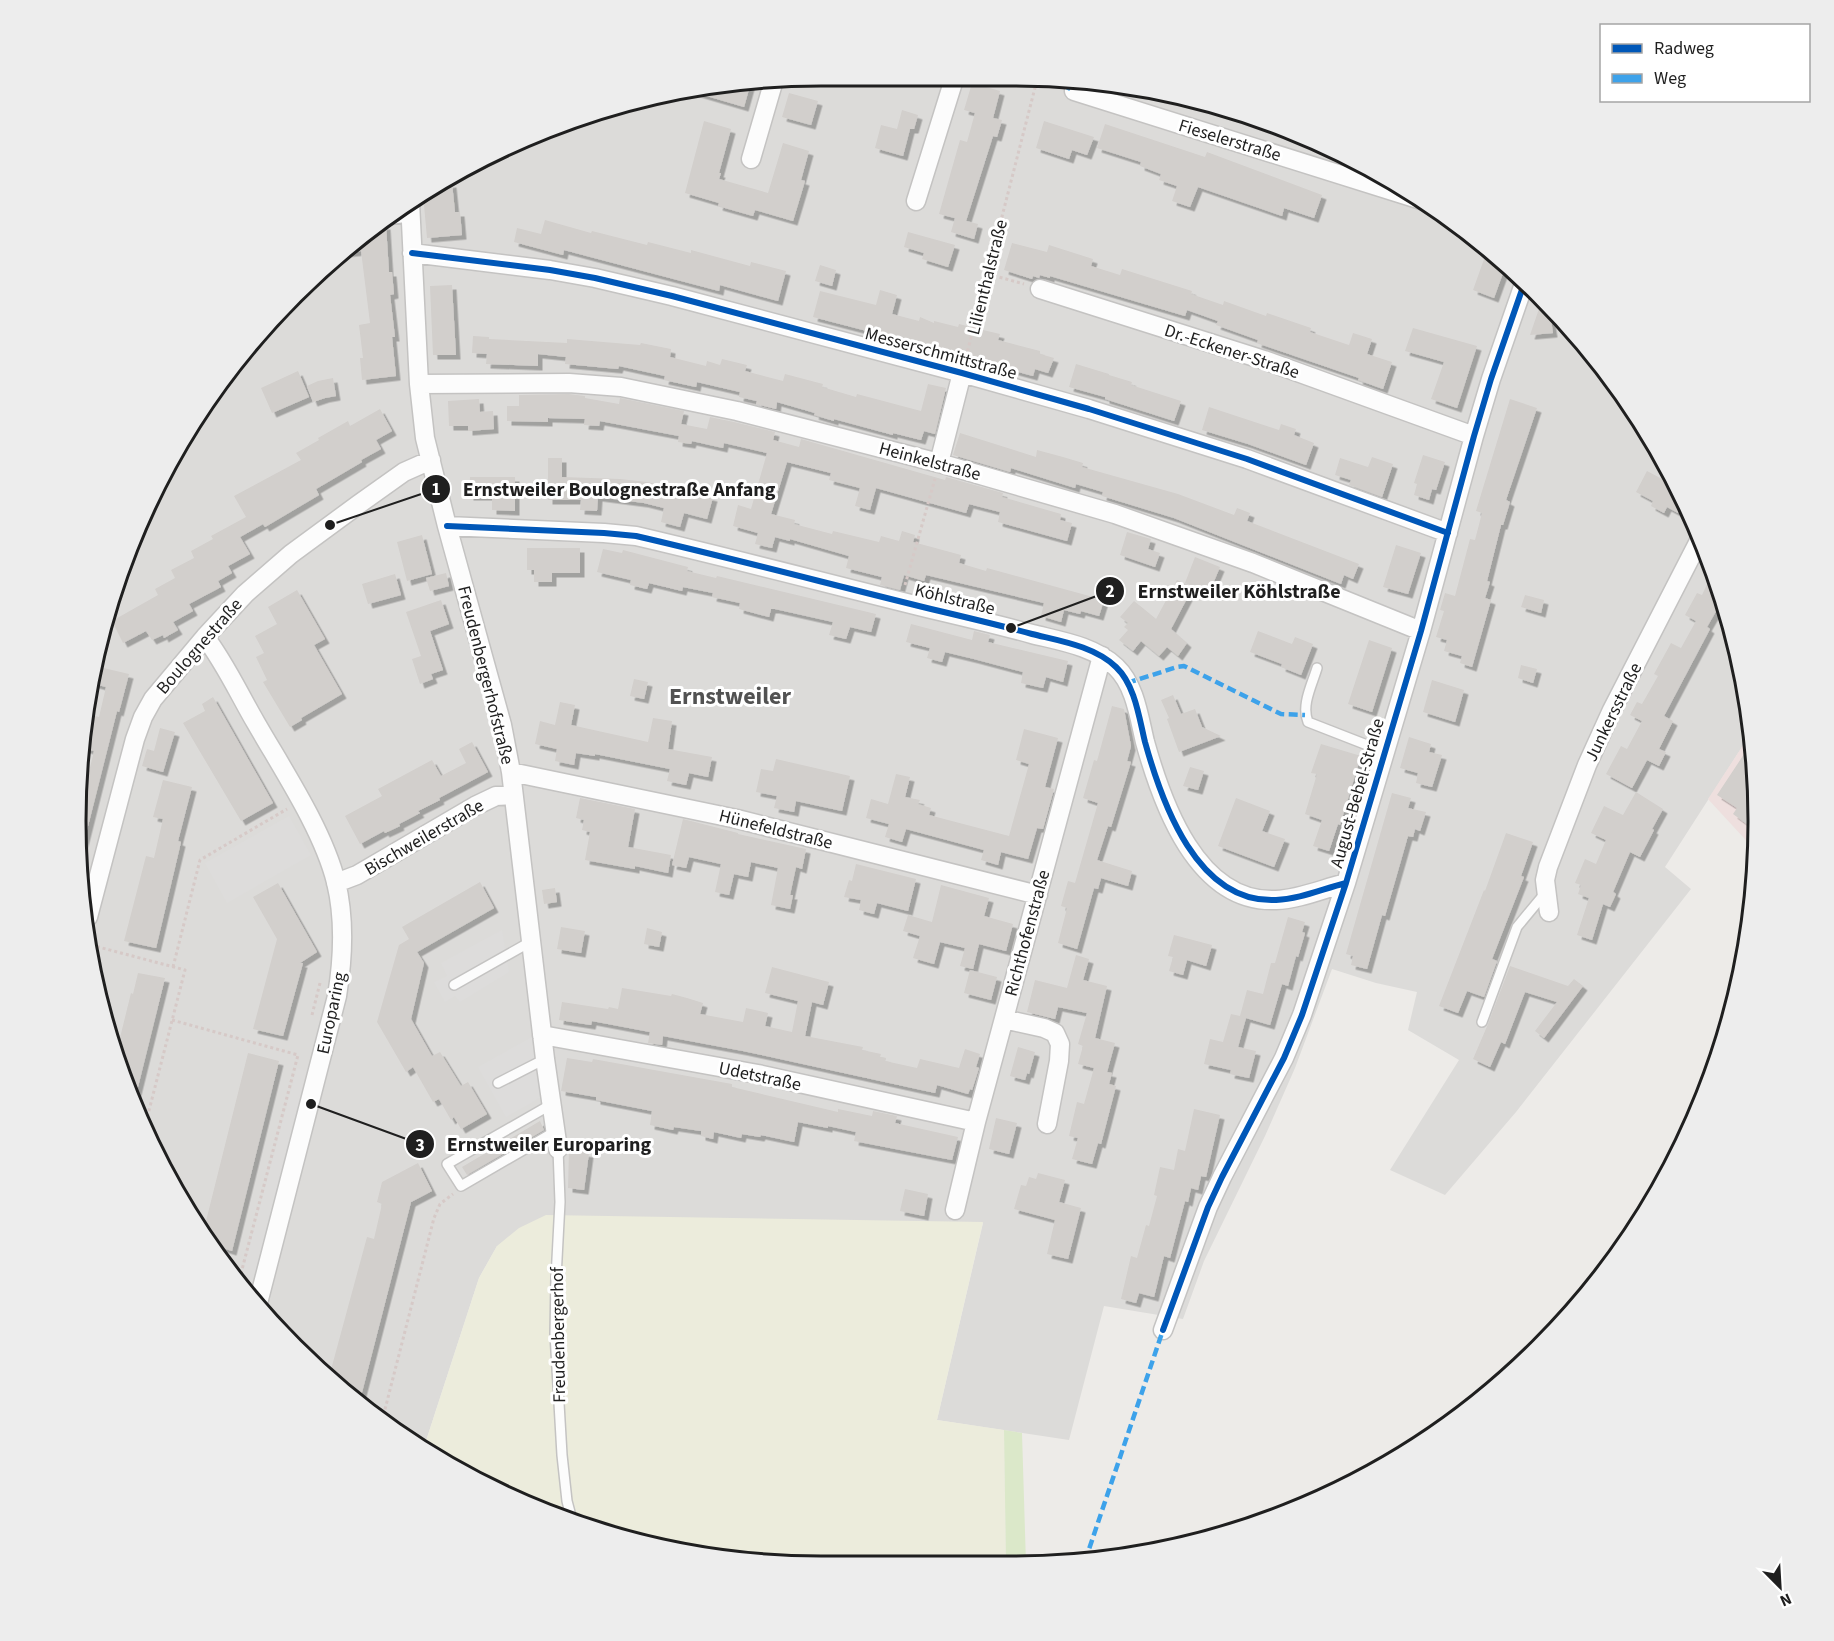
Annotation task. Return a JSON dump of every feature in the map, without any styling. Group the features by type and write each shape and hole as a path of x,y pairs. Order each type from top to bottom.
{"street":[{"path":"916,201 952,86"},
{"path":"751,159 772,87"},
{"name":"Fieselerstraße","path":"1074,91 1393,191"},
{"name":"Freudenbergerhofstraße","path":"410,210 419,384 425,438 502,725 511,772 542,1035 557,1140"},
{"name":"Messerschmittstraße","path":"412,252 596,278 962,373 1089,409 1247,459 1448,533"},
{"name":"Dr.-Eckener-Straße","path":"1040,289 1264,360 1474,436"},
{"name":"August-Bebel-Straße","path":"1163,1330 1208,1207 1284,1058 1302,1015 1346,883 1421,631 1474,436 1494,369 1522,290"},
{"path":"939,463 962,373"},
{"name":"Heinkelstraße","path":"419,384 522,382 621,387 737,411 939,463 1115,514 1253,564 1421,631"},
{"name":"Boulognestraße","path":"91,906 135,739 153,699 245,594 291,554 404,472 431,460"},
{"name":"Köhlstraße","path":"447,526 636,536 1077,645 1102,656 1116,667 1127,683 1152,768 1166,805 1181,836 1198,860 1219,883 1255,899 1275,900 1301,897 1346,883"},
{"name":"Junkersstraße","path":"1549,912 1545,880 1548,867 1587,765 1612,710 1696,547"},
{"name":"Europaring","path":"205,637 219,655 325,850 336,883 342,930 341,968 337,996 260,1295"},
{"name":"Richthofenstraße","path":"955,1210 976,1122 1102,656"},
{"name":"Hünefeldstraße","path":"511,772 737,819 1038,895"},
{"name":"Bischweilerstraße","path":"336,883 357,875 475,806 496,796 513,795"},
{"path":"1004,1019 1044,1028 1055,1033 1060,1044 1059,1062 1047,1124"},
{"name":"Udetstraße","path":"542,1035 759,1074 976,1122"}],"lane":[{"path":"1317,668 1305,706 1308,722 1385,752"},
{"path":"1482,1022 1517,927 1546,892"},
{"path":"454,985 532,941"},
{"path":"498,1083 545,1059"},
{"path":"552,1104 447,1164 461,1186 557,1140"},
{"name":"Freudenbergerhof","path":"557,1140 560,1202 555,1334 562,1455 570,1511"}],"path":[{"path":"988,274 1040,289"},
{"path":"901,601 939,463"},
{"path":"173,967 200,860 300,801"},
{"path":"97,947 185,970 147,1116"},
{"path":"312,1016 322,973"},
{"path":"172,1020 298,1055"},
{"path":"241,1273 298,1055 305,1049"},
{"path":"384,1412 434,1218 440,1204 461,1186"}],"shaded area":[{"path":"820,86 1014,86 1062,87 1109,92 1204,111 1250,125 1295,141 1381,184 1422,209 1461,237 1498,268 1566,336 1597,373 1625,412 1650,453 1693,539 1723,630 1734,677 1744,744 1665,867 1691,889 1516,1112 1445,1195 1390,1170 1459,1060 1408,1030 1417,992 1376,983 1332,969 1295,1068 1265,1136 1204,1261 1183,1319 1104,1306 1069,1440 937,1420 983,1223 497,1246 479,1278 426,1441 373,1404 301,1340 237,1268 209,1229 161,1146 141,1102 111,1011 100,964 87,869 87,772 92,725 111,630 141,539 184,453 209,412 237,373 301,301 373,237 412,209 453,184 539,141 630,111 677,100 772,87"},
{"path":"1744,744 1747,772 1748,842 1708,799"},
{"path":"289,816 311,855 227,903 205,863"},
{"path":"502,930 509,972 460,1002 455,996 445,1002 434,982 447,976 441,963"},
{"path":"532,1037 543,1096 506,1117 478,1067"},
{"path":"297,1068 309,1072 252,1286 242,1274"}],"green space":[{"path":"546,1215 983,1222 937,1420 1004,1430 1006,1556 772,1554 677,1541 630,1530 539,1500 495,1480 426,1441 479,1278 497,1246 519,1228"},
{"path":"1004,1430 1022,1433 1026,1556 1006,1556"}],"building":[{"path":"971,86 982,86 1000,91 993,118 1002,120 997,137 993,136 966,221 939,214 960,140 967,142 975,113 964,110"},
{"path":"749,89 744,107 705,95"},
{"path":"789,93 818,101 811,125 782,117"},
{"path":"902,110 918,115 914,129 910,129 903,156 875,148 881,125 897,129"},
{"path":"704,121 731,129 719,179 768,193 783,143 809,151 801,180 805,181 793,221 755,210 753,216 685,193"},
{"path":"1044,121 1094,137 1087,155 1072,150 1069,159 1036,148"},
{"path":"1105,124 1205,157 1207,152 1322,195 1314,218 1284,208 1282,216 1198,187 1190,207 1172,201 1177,186 1159,180 1161,174 1140,166 1141,162 1097,148"},
{"path":"452,185 455,212 460,212 462,235 427,238 424,202"},
{"path":"955,218 978,224 974,239 951,232"},
{"path":"545,220 647,245 648,242 691,253 691,250 750,266 751,262 786,271 778,301 720,285 719,291 564,250 563,255 514,242 517,228 541,234"},
{"path":"386,228 389,272 392,272 394,294 390,295 395,337 392,337 396,376 362,380 360,358 363,358 359,325 370,323 361,251 356,252"},
{"path":"908,232 955,245 948,267 922,259 924,253 904,247"},
{"path":"1012,243 1047,252 1049,245 1093,259 1091,266 1120,275 1122,269 1192,291 1191,294 1223,305 1224,301 1266,316 1267,313 1311,328 1310,332 1349,345 1353,333 1372,339 1367,354 1392,362 1383,389 1358,380 1359,378 1257,343 1258,340 1216,325 1218,321 1187,310 1185,316 1050,276 1050,278 1040,275 1039,278 1033,276 1032,279 1004,270"},
{"path":"1485,257 1503,273 1494,298 1473,290"},
{"path":"820,265 836,270 832,286 815,281"},
{"path":"452,285 456,355 433,355 430,286"},
{"path":"880,290 897,295 892,314 919,321 920,317 934,323 934,321 958,327 959,324 1000,334 998,340 1040,351 1040,354 1054,358 1048,373 1035,369 1033,376 1007,369 1005,374 985,368 987,362 976,358 813,317 820,291 876,305"},
{"path":"1539,308 1551,320 1553,333 1530,335"},
{"path":"1413,328 1477,346 1457,408 1431,399 1444,362 1405,351"},
{"path":"473,336 489,337 489,339 567,343 567,339 640,345 641,343 671,349 670,357 706,366 707,361 720,365 722,359 747,365 745,371 783,381 785,374 823,384 822,387 856,397 857,394 921,411 928,384 946,388 935,434 924,431 921,440 834,419 834,421 777,402 776,409 739,397 740,392 697,382 696,387 664,380 665,376 619,366 618,369 565,364 566,357 538,354 538,366 486,364 487,354 472,353"},
{"path":"1076,364 1181,401 1174,421 1069,387"},
{"path":"298,371 309,397 272,413 261,388"},
{"path":"333,378 336,396 313,402 307,386"},
{"path":"569,394 619,404 620,398 684,411 681,424 707,429 710,417 775,432 773,440 799,447 801,439 945,480 946,477 1003,493 1002,497 1061,514 1060,520 1072,523 1067,541 998,522 1000,512 969,504 966,513 876,488 870,510 855,506 860,488 829,480 831,473 787,462 771,514 795,520 794,524 832,534 833,531 879,542 881,536 899,541 902,531 915,535 913,542 961,555 959,563 986,571 987,568 1104,600 1099,616 1081,611 1080,614 1064,610 1061,622 1041,616 1044,603 926,575 924,581 904,575 900,590 880,585 882,577 846,568 849,556 775,537 772,548 755,544 758,533 733,526 738,505 751,509 767,453 724,443 723,448 692,441 691,444 678,442 679,436 600,421 599,426 584,425 585,419 548,418 548,422 507,421 507,406 519,406 519,395"},
{"path":"479,399 480,412 493,411 494,429 468,431 468,426 449,426 448,401"},
{"path":"1510,399 1537,408 1506,500 1510,502 1503,525 1501,525 1487,581 1490,582 1485,598 1491,600 1472,667 1460,663 1462,656 1444,651 1447,640 1436,637 1444,611 1440,610 1445,593 1455,596 1470,539 1475,540 1482,513 1476,511"},
{"path":"1209,407 1279,430 1281,424 1296,429 1294,435 1314,443 1306,465 1202,430"},
{"path":"380,409 392,431 376,440 381,449 316,489 319,495 265,527 263,524 240,537 250,554 228,566 232,573 218,581 221,587 189,604 193,611 173,622 178,630 164,638 163,635 152,640 146,631 123,643 113,623 114,620 158,595 155,589 175,578 171,570 194,558 191,551 213,539 211,536 246,517 234,496 301,460 296,453 319,440 318,438 348,421 350,426"},
{"path":"960,433 1036,457 1037,450 1063,457 1083,463 1082,467 1178,494 1234,515 1237,508 1250,513 1247,521 1359,564 1353,579 1344,575 1341,584 1174,518 1102,496 1103,492 1076,484 1075,488 1011,468 1010,472 953,455"},
{"path":"1423,455 1445,462 1436,490 1432,489 1429,500 1414,495 1417,484 1414,483"},
{"path":"1372,457 1393,464 1382,497 1349,485 1351,480 1335,475 1340,458 1368,467"},
{"path":"548,458 562,458 562,477 647,482 713,497 707,519 684,513 680,527 661,522 664,508 644,503 598,497 597,511 580,510 581,500 548,500"},
{"path":"1647,471 1665,481 1680,510 1678,513 1667,507 1664,513 1651,506 1653,501 1636,492"},
{"path":"470,477 515,477 515,511 492,510 492,496 469,496"},
{"path":"1127,532 1151,539 1148,549 1160,553 1155,567 1120,555"},
{"path":"422,535 432,574 407,581 397,542"},
{"path":"1396,545 1421,553 1408,594 1383,587"},
{"path":"527,548 580,548 580,573 552,573 552,582 534,582 534,570 527,570"},
{"path":"603,549 622,553 623,550 688,567 687,571 876,614 871,632 850,627 846,639 829,635 833,622 775,609 771,609 769,617 739,609 740,603 712,597 713,593 683,587 682,591 649,583 647,589 630,585 631,580 597,572"},
{"path":"1195,557 1220,567 1209,593 1185,583"},
{"path":"446,573 449,586 430,591 426,578"},
{"path":"395,574 401,595 368,604 362,584"},
{"path":"1177,580 1193,587 1171,629 1187,643 1178,656 1167,647 1159,656 1141,641 1133,651 1119,640 1128,630 1124,627 1128,623 1120,617 1134,601 1156,619"},
{"path":"1708,582 1717,610 1707,627 1710,629 1664,716 1673,721 1659,749 1666,752 1659,766 1647,760 1632,788 1606,774 1621,746 1627,749 1642,721 1630,715 1637,702 1642,704 1658,676 1654,674 1671,643 1681,648 1696,621 1685,615 1697,593 1702,595"},
{"path":"297,590 325,639 314,645 342,694 290,727 263,682 267,680 256,657 264,653 255,636 277,624 268,607"},
{"path":"1525,595 1544,600 1541,613 1521,607"},
{"path":"441,600 449,624 430,631 443,670 431,674 433,679 420,684 412,659 421,656 406,612"},
{"path":"911,624 972,640 974,631 990,635 988,642 1068,661 1063,682 1046,677 1043,688 1021,683 1023,672 974,659 945,652 942,662 927,658 930,648 906,642"},
{"path":"1258,631 1292,644 1295,637 1313,644 1301,675 1281,667 1282,664 1250,652"},
{"path":"1369,640 1392,648 1372,712 1348,704"},
{"path":"1521,665 1537,669 1533,683 1518,678"},
{"path":"102,668 129,674 119,712 117,711 86,833 87,781 94,751 89,750 92,727 95,716 99,717 106,687 99,685"},
{"path":"634,679 648,682 644,699 630,696"},
{"path":"1432,680 1464,690 1455,722 1423,712"},
{"path":"1173,695 1181,714 1195,709 1202,727 1221,736 1179,752 1161,700"},
{"path":"213,697 273,803 241,821 183,723 205,711 202,704"},
{"path":"560,702 575,705 571,725 648,742 653,718 672,721 668,749 712,757 708,777 689,773 686,785 667,781 670,769 595,754 595,756 576,753 574,765 555,761 557,749 535,744 540,721 555,725"},
{"path":"1112,706 1124,709 1131,746 1127,761 1131,762 1111,827 1108,826 1097,860 1132,871 1128,886 1101,878 1098,889 1094,888 1077,949 1058,943 1067,908 1061,906 1068,881 1075,883 1098,803 1083,798 1094,760 1097,761"},
{"path":"160,728 175,732 163,772 142,766 147,749 154,751"},
{"path":"1024,729 1058,738 1045,787 1054,789 1043,829 1037,828 1028,859 1001,852 998,865 981,860 984,850 906,829 902,842 885,837 889,824 866,818 871,799 888,804 896,774 910,777 905,797 920,800 918,804 931,808 929,815 1009,836 1029,764 1016,760"},
{"path":"1409,737 1431,744 1429,752 1442,755 1432,787 1416,783 1418,773 1400,768"},
{"path":"472,742 488,772 439,798 440,800 418,811 420,813 399,824 400,826 385,833 384,831 360,844 345,816 382,796 378,789 432,760 441,776 466,763 459,749"},
{"path":"1321,744 1361,756 1340,825 1338,824 1329,851 1313,846 1322,820 1305,814 1317,774 1311,773"},
{"path":"1745,753 1748,825 1733,814 1737,808 1717,795"},
{"path":"776,759 850,776 842,811 796,801 794,812 774,808 777,796 756,792 761,769 773,771"},
{"path":"1190,767 1204,771 1198,790 1183,786"},
{"path":"163,780 192,787 178,841 181,842 156,948 124,941 146,856 154,858 163,819 153,817"},
{"path":"1636,792 1663,809 1640,857 1630,852 1613,892 1616,894 1610,907 1603,904 1592,940 1577,935 1589,898 1578,894 1581,885 1575,883 1585,859 1596,864 1606,840 1591,833 1604,806 1623,815"},
{"path":"1392,793 1411,798 1408,808 1426,812 1420,831 1415,829 1413,837 1408,836 1367,969 1351,965 1353,956 1346,954"},
{"path":"580,798 635,809 628,847 671,855 668,873 635,866 635,869 585,860 590,832 582,830 584,820 576,818"},
{"path":"1236,798 1270,811 1262,831 1285,839 1274,867 1218,846"},
{"path":"683,819 806,849 802,869 796,867 790,895 793,895 790,909 771,905 778,868 751,862 748,877 734,874 729,895 715,892 721,864 689,857 686,868 672,865"},
{"path":"1506,833 1533,842 1521,876 1524,877 1492,959 1497,961 1484,997 1467,991 1458,1013 1439,1006"},
{"path":"856,864 916,879 908,911 877,903 874,914 859,910 861,900 844,897 849,880 852,881"},
{"path":"480,882 494,908 417,952 424,963 411,1019 432,1056 440,1052 461,1086 468,1082 487,1114 461,1129 454,1117 451,1120 439,1099 433,1102 413,1067 406,1072 377,1022 399,945 409,939 402,927"},
{"path":"278,883 317,952 300,963 303,963 283,1036 253,1029 277,939 253,897"},
{"path":"941,885 989,898 984,916 1013,924 1006,951 979,944 973,969 960,966 965,948 940,942 934,964 913,958 920,936 903,931 908,915 932,922"},
{"path":"555,888 557,902 544,904 542,890"},
{"path":"1288,917 1305,922 1302,932 1305,933 1288,986 1282,984 1270,1025 1246,1018 1238,1047 1256,1051 1249,1078 1230,1074 1231,1070 1204,1064 1210,1039 1223,1042 1231,1014 1240,1016 1247,990 1263,994 1271,963 1275,963"},
{"path":"561,927 585,931 581,953 557,949"},
{"path":"647,928 662,932 659,947 644,944"},
{"path":"1174,935 1212,945 1206,966 1187,960 1183,975 1169,971 1173,957 1168,956"},
{"path":"1076,955 1089,959 1083,980 1107,986 1095,1038 1115,1043 1107,1072 1112,1073 1109,1084 1116,1086 1101,1144 1098,1143 1092,1164 1072,1159 1078,1138 1069,1136 1077,1102 1084,1104 1094,1068 1078,1064 1083,1046 1078,1044 1087,1013 1058,1007 1055,1019 1027,1012 1035,980 1067,988"},
{"path":"1510,966 1568,986 1574,979 1583,986 1544,1038 1535,1031 1557,1002 1525,992 1505,1044 1501,1042 1490,1067 1473,1059"},
{"path":"772,967 829,982 823,1005 812,1002 805,1036 863,1047 862,1050 881,1054 880,1057 886,1058 885,1061 917,1068 920,1059 959,1068 965,1049 980,1054 976,1067 979,1068 972,1090 970,1089 968,1094 937,1085 935,1093 663,1036 662,1045 648,1043 650,1032 592,1021 591,1025 559,1020 562,1002 618,1009 622,988 687,998 703,1003 700,1014 743,1022 746,1008 768,1013 765,1026 792,1032 798,1001 765,993"},
{"path":"970,970 997,977 991,1000 964,993"},
{"path":"138,973 165,978 137,1091 120,1039 131,993 133,994"},
{"path":"1018,1047 1035,1052 1025,1080 1010,1076"},
{"path":"248,1053 279,1061 232,1251 223,1248 205,1223"},
{"path":"567,1058 592,1062 593,1059 732,1084 732,1087 838,1112 838,1109 872,1116 873,1111 897,1116 895,1123 958,1137 952,1160 854,1141 856,1132 798,1122 794,1142 761,1135 760,1137 742,1134 741,1138 714,1132 713,1139 701,1136 701,1131 674,1127 673,1130 650,1125 652,1111 561,1091"},
{"path":"1194,1109 1220,1115 1206,1177 1201,1176 1198,1190 1191,1188 1188,1202 1185,1201 1170,1258 1164,1256 1154,1297 1139,1293 1136,1303 1121,1299 1131,1256 1137,1258 1146,1225 1149,1226 1157,1196 1154,1195 1160,1167 1174,1170 1178,1149 1185,1151"},
{"path":"996,1118 1017,1123 1009,1154 989,1149"},
{"path":"540,1121 544,1130 467,1175 462,1167"},
{"path":"569,1150 589,1153 584,1190 568,1188"},
{"path":"418,1163 432,1191 411,1202 361,1394 331,1369 367,1237 374,1239 382,1204 377,1202 382,1182"},
{"path":"1038,1173 1065,1180 1059,1202 1081,1208 1068,1259 1047,1254 1055,1220 1014,1209 1021,1185 1026,1186 1029,1177 1036,1179"},
{"path":"905,1189 928,1194 924,1216 900,1211"}],"marked path":[{"path":"1068,88 1074,91"},
{"path":"1127,683 1184,666 1281,714 1305,715"},
{"path":"1088,1551 1163,1330"}],"cycle path":[{"path":"412,253 550,270 595,278 672,296 962,373 1089,409 1247,459 1448,533"},
{"path":"1163,1330 1208,1207 1284,1058 1302,1015 1346,883 1421,631 1474,436 1522,290"},
{"path":"447,526 636,536 995,624 1087,649 1116,667 1128,683 1152,766 1173,820 1187,845 1204,868 1225,886 1248,897 1276,900 1302,896 1346,883"}],"place":[{"name":"Ernstweiler Boulognestraße Anfang","path":"330,525"},
{"name":"Ernstweiler Köhlstraße","path":"1011,628"},
{"name":"Ernstweiler Europaring","path":"311,1104"}],"district":[{"name":"Ernstweiler","path":"730,696"}]}
